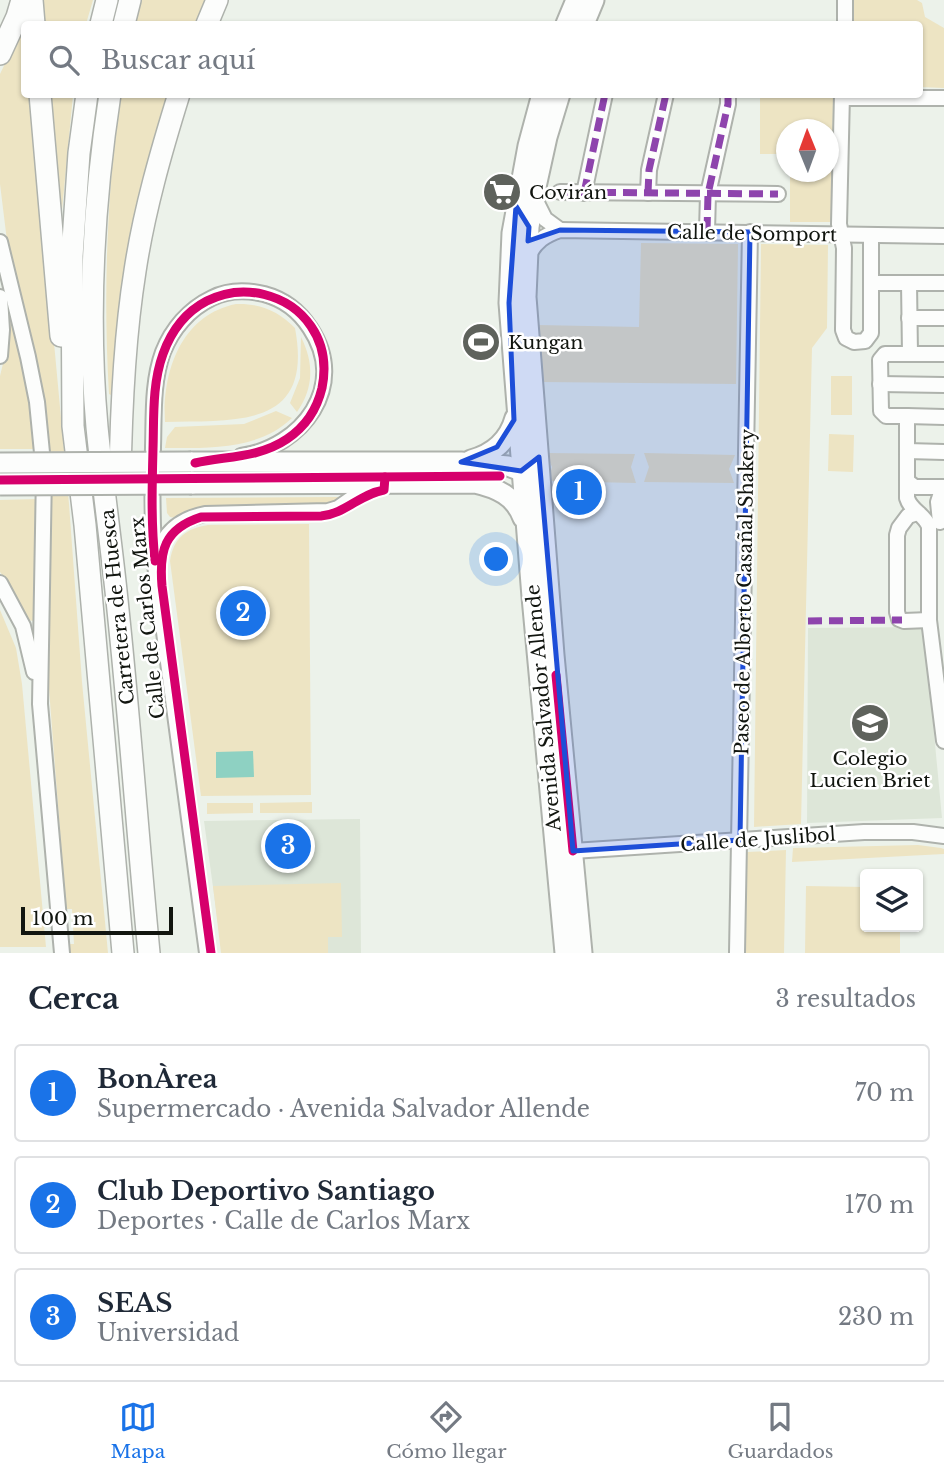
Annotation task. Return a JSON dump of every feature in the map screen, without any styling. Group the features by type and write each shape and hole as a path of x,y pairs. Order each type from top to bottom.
{"highway":[{"path":"0,54 22,0"},
{"path":"32,0 34,21"},
{"path":"102,21 107,0"},
{"path":"125,21 130,0"},
{"path":"208,21 217,0"},
{"path":"40,98 58,321 73,426"},
{"name":"Carretera de Huesca","path":"87,98 72,256 73,426 85,525 123,953"},
{"name":"Carretera de Huesca","path":"109,98 96,205 92,326 97,426 118,611 149,953"},
{"path":"118,611 122,389 130,308 135,270 158,161 178,98"}],"main road":[{"path":"567,21 576,0"},
{"path":"584,21 594,0"},
{"name":"Avenida Salvador Allende","path":"541,98 516,206 509,262 509,303 527,528 565,856 582,953"},
{"name":"Avenida Salvador Allende","path":"559,98 547,137 529,227 527,319 565,856 565,953"},
{"path":"461,462 486,454 504,440 512,427 516,410"},
{"path":"475,484 509,477 521,471 531,462 537,440"},
{"path":"0,463 461,462 500,464 521,471"},
{"name":"Avenida Salvador Allende","path":"521,471 541,504"},
{"path":"0,485 475,484 492,487 510,498 522,514 527,528"}],"street":[{"path":"845,0 845,21"},
{"path":"584,193 604,98"},
{"path":"648,193 649,170 665,98"},
{"path":"707,232 708,194 727,98"},
{"path":"842,98 839,225 844,248 843,330 846,338 860,342 869,338 871,235"},
{"path":"910,98 944,99"},
{"path":"560,192 778,194"},
{"path":"534,196 545,219 557,231"},
{"path":"516,206 522,220 529,227 557,231"},
{"path":"527,257 539,241 557,231"},
{"name":"Calle de Somport","path":"557,231 944,236"},
{"name":"Paseo de Alberto Casañal Shakery","path":"737,953 750,232"},
{"path":"0,243 37,402 44,473 40,704"},
{"path":"871,283 944,283"},
{"path":"909,283 909,354"},
{"name":"Calle de Carlos Marx","path":"193,463 244,456 271,448 296,432 316,407 323,376 320,347 306,322 282,301 255,292 220,294 191,311 169,340 158,369 154,410 152,506 155,565 206,953"},
{"path":"0,297 0,356"},
{"path":"909,318 944,318"},
{"path":"944,354 885,354 882,357 880,384 882,413 886,416 944,417"},
{"path":"880,384 944,385"},
{"path":"907,416 908,501 917,513 938,523"},
{"path":"907,451 944,452"},
{"path":"907,481 915,487 943,487 938,502 929,620 944,741"},
{"path":"155,565 165,536 186,519 205,514 328,511 338,508 372,484"},
{"path":"917,513 908,516 897,532 897,612 904,621 929,620"},
{"path":"0,583 28,640 40,704 62,953"},
{"name":"Calle de Juslibol","path":"565,856 864,832 913,832 944,836"}],"highlighted area":[{"path":"516,206 529,227 528,241 560,230 750,232 740,840 573,851 539,457 521,471 461,462 497,447 514,420 509,303"}],"shaded area":[{"path":"43,0 93,0 87,21 45,21"},
{"path":"139,0 205,0 197,21 135,21"},
{"path":"849,0 917,0 922,3 925,17 944,28 944,88 923,87 923,21 849,21"},
{"path":"21,34 21,98 31,98 108,953 70,953 70,944 74,944 72,909 66,909 47,663 50,506 0,184 0,74"},
{"path":"50,98 73,98 61,221"},
{"path":"120,98 169,98 113,396 109,394 106,282 112,169"},
{"path":"760,98 833,98 833,119 776,119 776,154 760,154"},
{"path":"790,182 832,182 832,222 790,222"},
{"path":"641,243 738,244 736,384 542,382 537,325 639,327"},
{"path":"761,244 828,245 827,328 812,348 801,824 754,827"},
{"path":"236,304 268,309 295,328 298,361 293,385 281,402 264,412 218,421 165,422 167,384 179,348 201,320 217,310"},
{"path":"13,321 28,384 37,449 0,449 0,376 7,347 8,322"},
{"path":"301,337 308,356 310,375 307,394 297,412 290,403 300,378"},
{"path":"831,376 852,376 852,415 831,415"},
{"path":"276,411 292,418 279,428 249,442 216,447 165,448 167,437 175,427 244,424"},
{"path":"829,434 854,435 853,472 828,471"},
{"path":"546,453 635,454 631,467 636,483 548,481 552,467"},
{"path":"644,453 735,455 729,469 734,483 644,482 649,467"},
{"path":"342,497 334,504 201,508 175,518 167,513 166,498"},
{"path":"39,499 34,621 27,620 13,590 0,572 0,500"},
{"path":"309,524 311,795 201,796 170,561 174,546 188,532 208,525"},
{"path":"0,610 16,648 22,684 46,947 0,947"},
{"name":"Colegio Lucien Briet","path":"924,627 942,818 807,823 808,628"},
{"path":"312,802 312,813 260,813 260,803"},
{"path":"207,803 253,803 253,813 207,814"},
{"path":"360,819 361,953 222,953 204,821"},
{"path":"918,845 944,849 944,854 792,862 793,848"},
{"path":"786,850 784,953 745,953 747,852"},
{"path":"341,883 342,937 328,937 328,953 221,953 213,886"},
{"path":"806,886 860,887 860,932 900,932 900,953 805,953"}],"water":[{"path":"253,751 254,777 216,778 216,752"}],"marked path":[{"path":"584,193 604,98"},
{"path":"648,193 649,170 665,98"},
{"path":"707,231 708,194 728,98"},
{"path":"560,192 778,194"},
{"path":"808,621 902,620"}],"cycle path":[{"path":"155,561 152,505 154,413 155,389 163,354 182,321 207,301 235,293 264,294 290,306 311,326 322,354 322,388 313,410 299,429 287,439 265,450 195,463"},
{"path":"0,480 500,476"},
{"path":"211,953 162,586 162,562 166,543 179,528 201,517 330,514 367,495 384,490 385,477"},
{"path":"556,675 573,851"}],"place":[{"name":"Covirán","path":"502,192"},
{"name":"Kungan","path":"481,342"},
{"name":"BonÀrea","path":"579,492"},
{"name":"Club Deportivo Santiago","path":"243,613"},
{"name":"Colegio Lucien Briet","path":"870,723"},
{"name":"SEAS","path":"288,846"}]}
